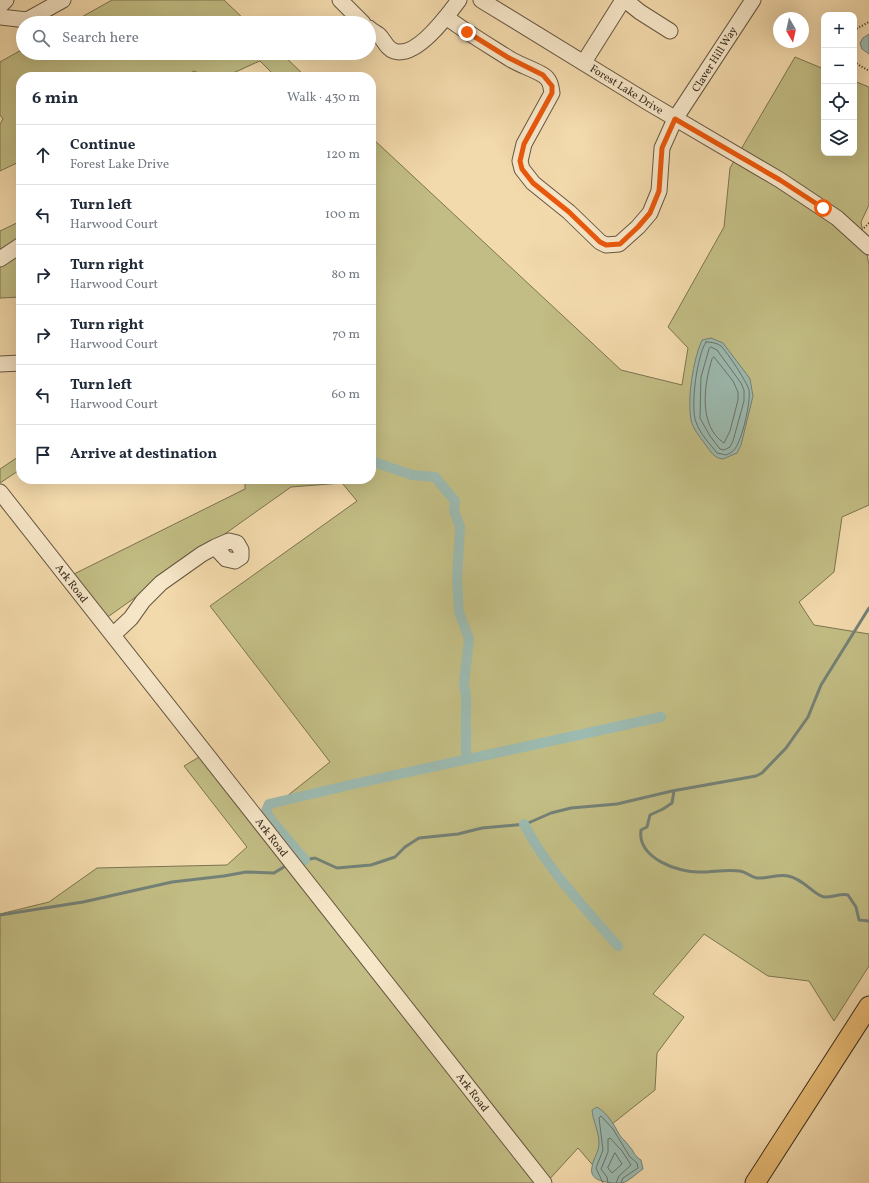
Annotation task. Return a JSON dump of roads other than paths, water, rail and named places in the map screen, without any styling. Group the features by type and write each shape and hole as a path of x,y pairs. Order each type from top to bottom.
{"main road":[{"path":"755,1183 869,1006"}],"street":[{"path":"0,6 6,0"},
{"path":"34,16 63,0"},
{"path":"340,0 356,16"},
{"path":"376,33 390,49 395,52 417,47 446,17 459,0"},
{"name":"Forest Lake Drive","path":"481,0 675,119 780,180 837,218 869,247"},
{"path":"584,62 624,0 670,31"},
{"name":"Claver Hill Way","path":"446,17 509,58 543,75 548,80 552,86 552,93 524,144 521,157 522,169 533,183 569,212 588,232 606,245 620,244 650,213 659,191 662,148 675,119 753,0"},
{"path":"0,16 16,18"},
{"path":"0,259 16,248"},
{"path":"0,364 16,363"},
{"name":"Ark Road","path":"0,492 544,1183"},
{"path":"113,635 131,618 143,601 161,583 202,554 215,547"}],"water":[{"path":"869,34 869,54 862,49 860,43 863,38"},
{"path":"711,338 723,343 745,372 750,379 753,396 741,445 737,453 723,459 713,454 699,436 692,423 690,411 690,391 696,358 702,340"},
{"path":"597,1107 612,1122 620,1135 641,1160 643,1169 622,1183 602,1181 597,1179 592,1172 599,1147 598,1135 592,1110"}],"waterway":[{"path":"376,463 412,475 435,477 455,501 454,511 460,527 457,579 459,612 469,639 464,683 466,696 466,759"},
{"path":"305,860 315,858 337,868 371,865 395,857 405,847 419,838 458,834 482,828 526,824 551,813 571,808 617,804 672,791 756,776 762,773 786,748 808,717 821,685 869,608"},
{"path":"305,860 272,821 266,811 269,804 661,717"},
{"path":"674,791 672,803 650,815 647,827 641,830 641,840 645,849 652,856 671,867 692,872 735,870 757,878 788,876 804,883 820,896 830,897 848,895 856,907 859,920 869,921"},
{"path":"524,824 533,841 555,872 618,946"},
{"path":"0,915 83,902 172,882 246,872 274,873 287,865"}]}
